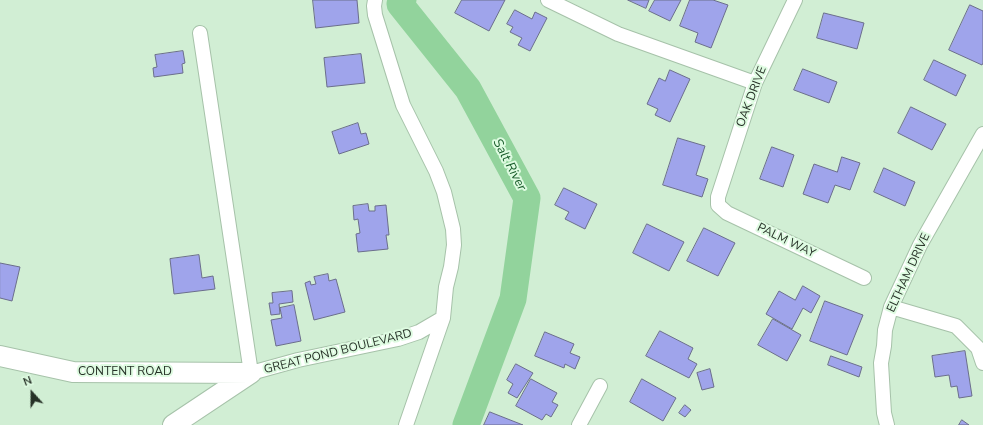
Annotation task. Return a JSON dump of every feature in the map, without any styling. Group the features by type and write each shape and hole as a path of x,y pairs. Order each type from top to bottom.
{"street":[{"path":"375,0 375,15 402,105 438,176 444,192 453,229 454,245 446,287 443,318 406,425"},
{"path":"548,0 618,34 755,83"},
{"name":"OAK DRIVE","path":"718,197 755,83 795,0"},
{"path":"200,33 251,373"},
{"name":"ELTHAM DRIVE","path":"887,425 884,413 881,363 885,330 891,307 920,245 983,134"},
{"name":"PALM WAY","path":"718,197 718,205 727,213 864,278"},
{"path":"891,307 956,326 978,348 983,363"},
{"name":"GREAT POND BOULEVARD","path":"173,425 251,373 298,360 398,339 419,332 443,318"},
{"name":"CONTENT ROAD","path":"0,356 73,372 251,373"},
{"path":"579,425 600,386"}],"building":[{"path":"313,0 357,0 359,23 316,28"},
{"path":"462,0 505,0 489,31 455,13"},
{"path":"628,0 649,0 646,8"},
{"path":"655,0 681,0 670,21 649,11"},
{"path":"690,0 713,0 728,5 711,48 695,42 698,33 680,26"},
{"path":"970,5 983,11 982,65 949,50"},
{"path":"515,10 532,19 535,12 547,18 530,51 518,45 522,38 510,32 513,27 507,24"},
{"path":"824,13 864,23 857,49 817,38"},
{"path":"183,51 185,63 182,64 183,73 154,77 153,68 157,67 155,55"},
{"path":"361,54 365,83 327,87 324,58"},
{"path":"934,60 966,75 956,96 924,80"},
{"path":"803,69 837,82 829,103 794,90"},
{"path":"670,70 690,79 670,122 655,115 658,109 647,104 659,78 665,81"},
{"path":"911,107 946,124 932,150 898,133"},
{"path":"358,123 361,134 366,133 369,144 339,154 332,132"},
{"path":"678,138 705,146 696,175 708,179 702,197 663,185"},
{"path":"772,147 794,155 783,187 760,179"},
{"path":"842,157 860,163 850,190 835,185 828,203 803,194 814,164 837,172"},
{"path":"884,168 915,182 905,206 874,192"},
{"path":"564,188 597,204 585,229 565,219 569,212 555,205"},
{"path":"368,204 369,211 375,211 375,206 386,205 389,235 386,235 388,249 358,252 356,234 360,233 358,219 354,220 353,206"},
{"path":"647,224 684,242 669,271 633,253"},
{"path":"704,228 735,243 718,276 687,261"},
{"path":"199,255 202,278 213,276 215,289 174,294 170,259"},
{"path":"0,263 20,267 12,301 0,298"},
{"path":"328,274 329,281 336,279 345,312 314,320 305,283 310,281 311,285 316,284 314,277"},
{"path":"803,286 820,296 811,313 803,308 792,329 766,314 779,291 795,300"},
{"path":"292,291 293,302 279,304 280,314 271,315 269,303 273,303 272,293"},
{"path":"825,301 863,315 847,355 810,341"},
{"path":"294,305 301,341 276,346 271,320 282,318 280,308"},
{"path":"773,319 801,335 787,361 758,345"},
{"path":"660,331 693,348 688,359 697,364 689,378 646,356"},
{"path":"545,332 574,344 570,353 580,357 575,369 565,364 564,368 535,356"},
{"path":"965,351 972,396 959,398 957,386 951,387 949,375 935,377 932,356"},
{"path":"831,356 862,367 859,377 828,365"},
{"path":"516,364 533,373 517,398 508,393 513,384 507,380"},
{"path":"710,369 714,387 702,390 697,373"},
{"path":"531,379 557,393 552,402 558,405 551,417 546,414 542,420 516,406"},
{"path":"642,379 676,398 663,421 630,402"},
{"path":"685,405 691,410 685,417 679,413"},
{"path":"490,412 495,414 523,425 484,425"},
{"path":"962,420 969,425 959,425"}],"waterway":[{"name":"Salt River","path":"403,0 400,4 468,89 527,198 513,299 466,425"}]}
